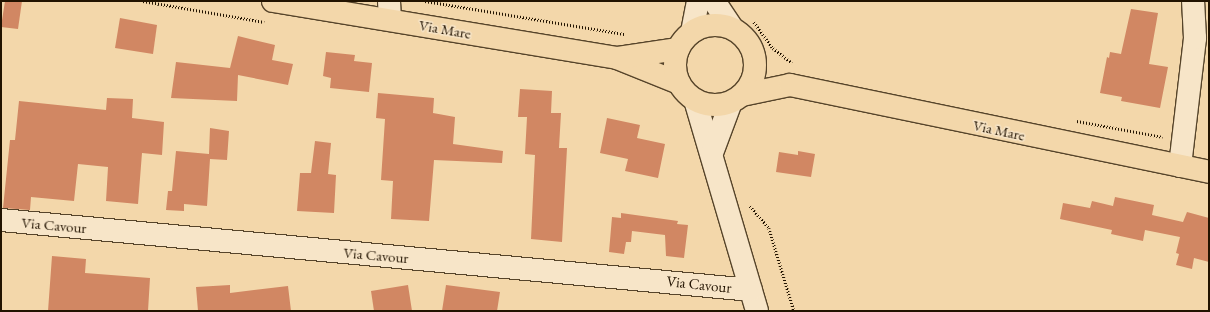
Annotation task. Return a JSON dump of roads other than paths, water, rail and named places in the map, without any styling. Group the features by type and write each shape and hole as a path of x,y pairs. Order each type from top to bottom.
{"main road":[{"name":"Via Mare","path":"273,1 390,10 617,58 679,83 696,100 713,104 737,98 795,76"},
{"name":"Via Mare","path":"737,98 751,84 755,70 754,56 743,35 741,23"},
{"path":"679,83 675,72 678,49 692,32 712,24 741,23"},
{"name":"Via Mare","path":"617,58 678,49"},
{"name":"Via Mare","path":"754,56 795,76 1209,172"}],"street":[{"path":"692,32 698,1"},
{"path":"714,1 741,23"},
{"path":"1180,166 1195,38 1193,1"},
{"path":"712,153 737,98"},
{"path":"696,100 758,311"},
{"name":"Via Cavour","path":"1,220 751,290"}]}
